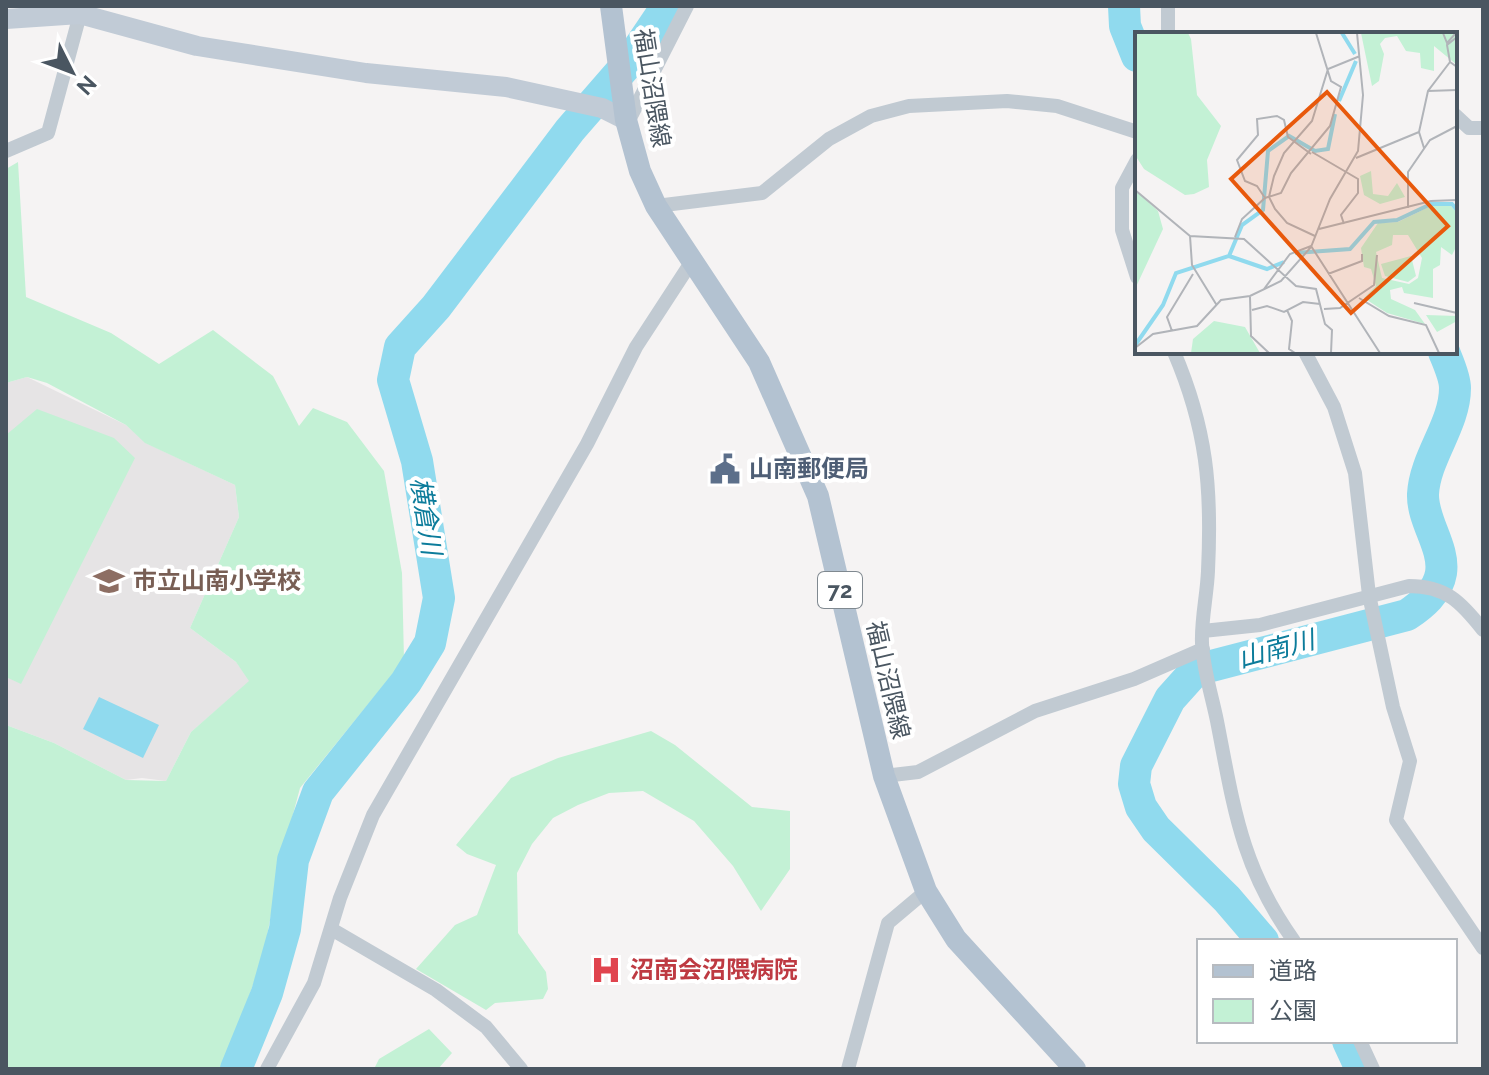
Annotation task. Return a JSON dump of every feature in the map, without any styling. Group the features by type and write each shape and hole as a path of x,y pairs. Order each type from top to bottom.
{"main road":[{"name":"福山沼隈線","path":"611,6 625,94 626,120 640,171 656,206 759,362 818,496 884,776 926,891 956,939 1075,1069"}],"street":[{"path":"6,19 81,10 197,46 366,73 506,87 602,108 628,123 687,6"},
{"path":"1168,6 1168,32"},
{"path":"6,151 48,133 81,10"},
{"path":"656,206 762,193 829,139 871,116 909,106 1007,101 1057,106 1135,131"},
{"path":"1457,117 1469,128 1483,128"},
{"path":"1135,164 1122,188 1122,230 1135,271"},
{"path":"267,1069 314,983 333,930 340,898 373,815 587,444 636,347 692,261"},
{"path":"1175,354 1195,401 1209,471 1208,572 1203,649 1235,811 1252,872 1268,904 1293,939"},
{"path":"1306,354 1334,407 1355,473 1369,595 1393,707 1410,761 1396,820 1483,948"},
{"path":"1203,631 1260,625 1409,586 1428,586 1451,594 1483,630"},
{"path":"884,776 918,772 1035,711 1134,679 1203,649"},
{"path":"848,1069 888,923 926,891"},
{"path":"333,930 436,990 486,1027 521,1069"},
{"path":"1361,1043 1373,1069"}],"shaded area":[{"name":"市立山南小学校","path":"27,377 126,425 146,443 235,485 239,517 190,628 236,662 250,681 191,732 166,781 126,780 54,743 6,725 6,383"}],"green space":[{"path":"18,162 26,297 111,333 159,364 213,330 273,376 299,426 313,408 347,422 384,471 402,573 404,660 300,788 283,852 263,957 223,1069 6,1069 6,725 54,743 126,780 166,781 191,732 249,681 236,662 190,628 239,517 235,485 145,443 126,425 47,383 27,377 6,383 6,169"},
{"path":"37,409 114,438 135,458 21,684 6,677 6,435"},
{"path":"651,731 675,745 752,807 790,811 790,869 761,911 733,866 694,821 643,791 609,793 553,818 532,844 517,873 518,933 546,972 548,989 543,999 495,1003 486,1010 416,969 455,925 477,915 496,865 467,854 456,845 511,778 558,758"},
{"path":"429,1029 452,1053 438,1069 374,1069 379,1059"}],"water":[{"path":"99,697 159,725 143,758 83,729"}],"waterway":[{"name":"横倉川","path":"236,1069 267,993 285,929 293,860 318,792 406,682 430,643 439,598 417,461 393,380 400,347 436,307 570,130 630,61 667,6"},
{"name":"山南川","path":"1124,6 1125,26 1135,51"},
{"name":"山南川","path":"1261,939 1227,899 1156,829 1141,807 1134,784 1136,766 1170,699 1196,670 1407,615 1433,592 1441,573 1440,553 1426,514 1423,494 1429,467 1454,402 1454,379 1445,354"},
{"name":"山南川","path":"1349,1043 1361,1069"}],"place":[{"name":"山南郵便局","path":"725,469"},
{"name":"市立山南小学校","path":"109,581"},
{"name":"沼南会沼隈病院","path":"606,970"}]}
